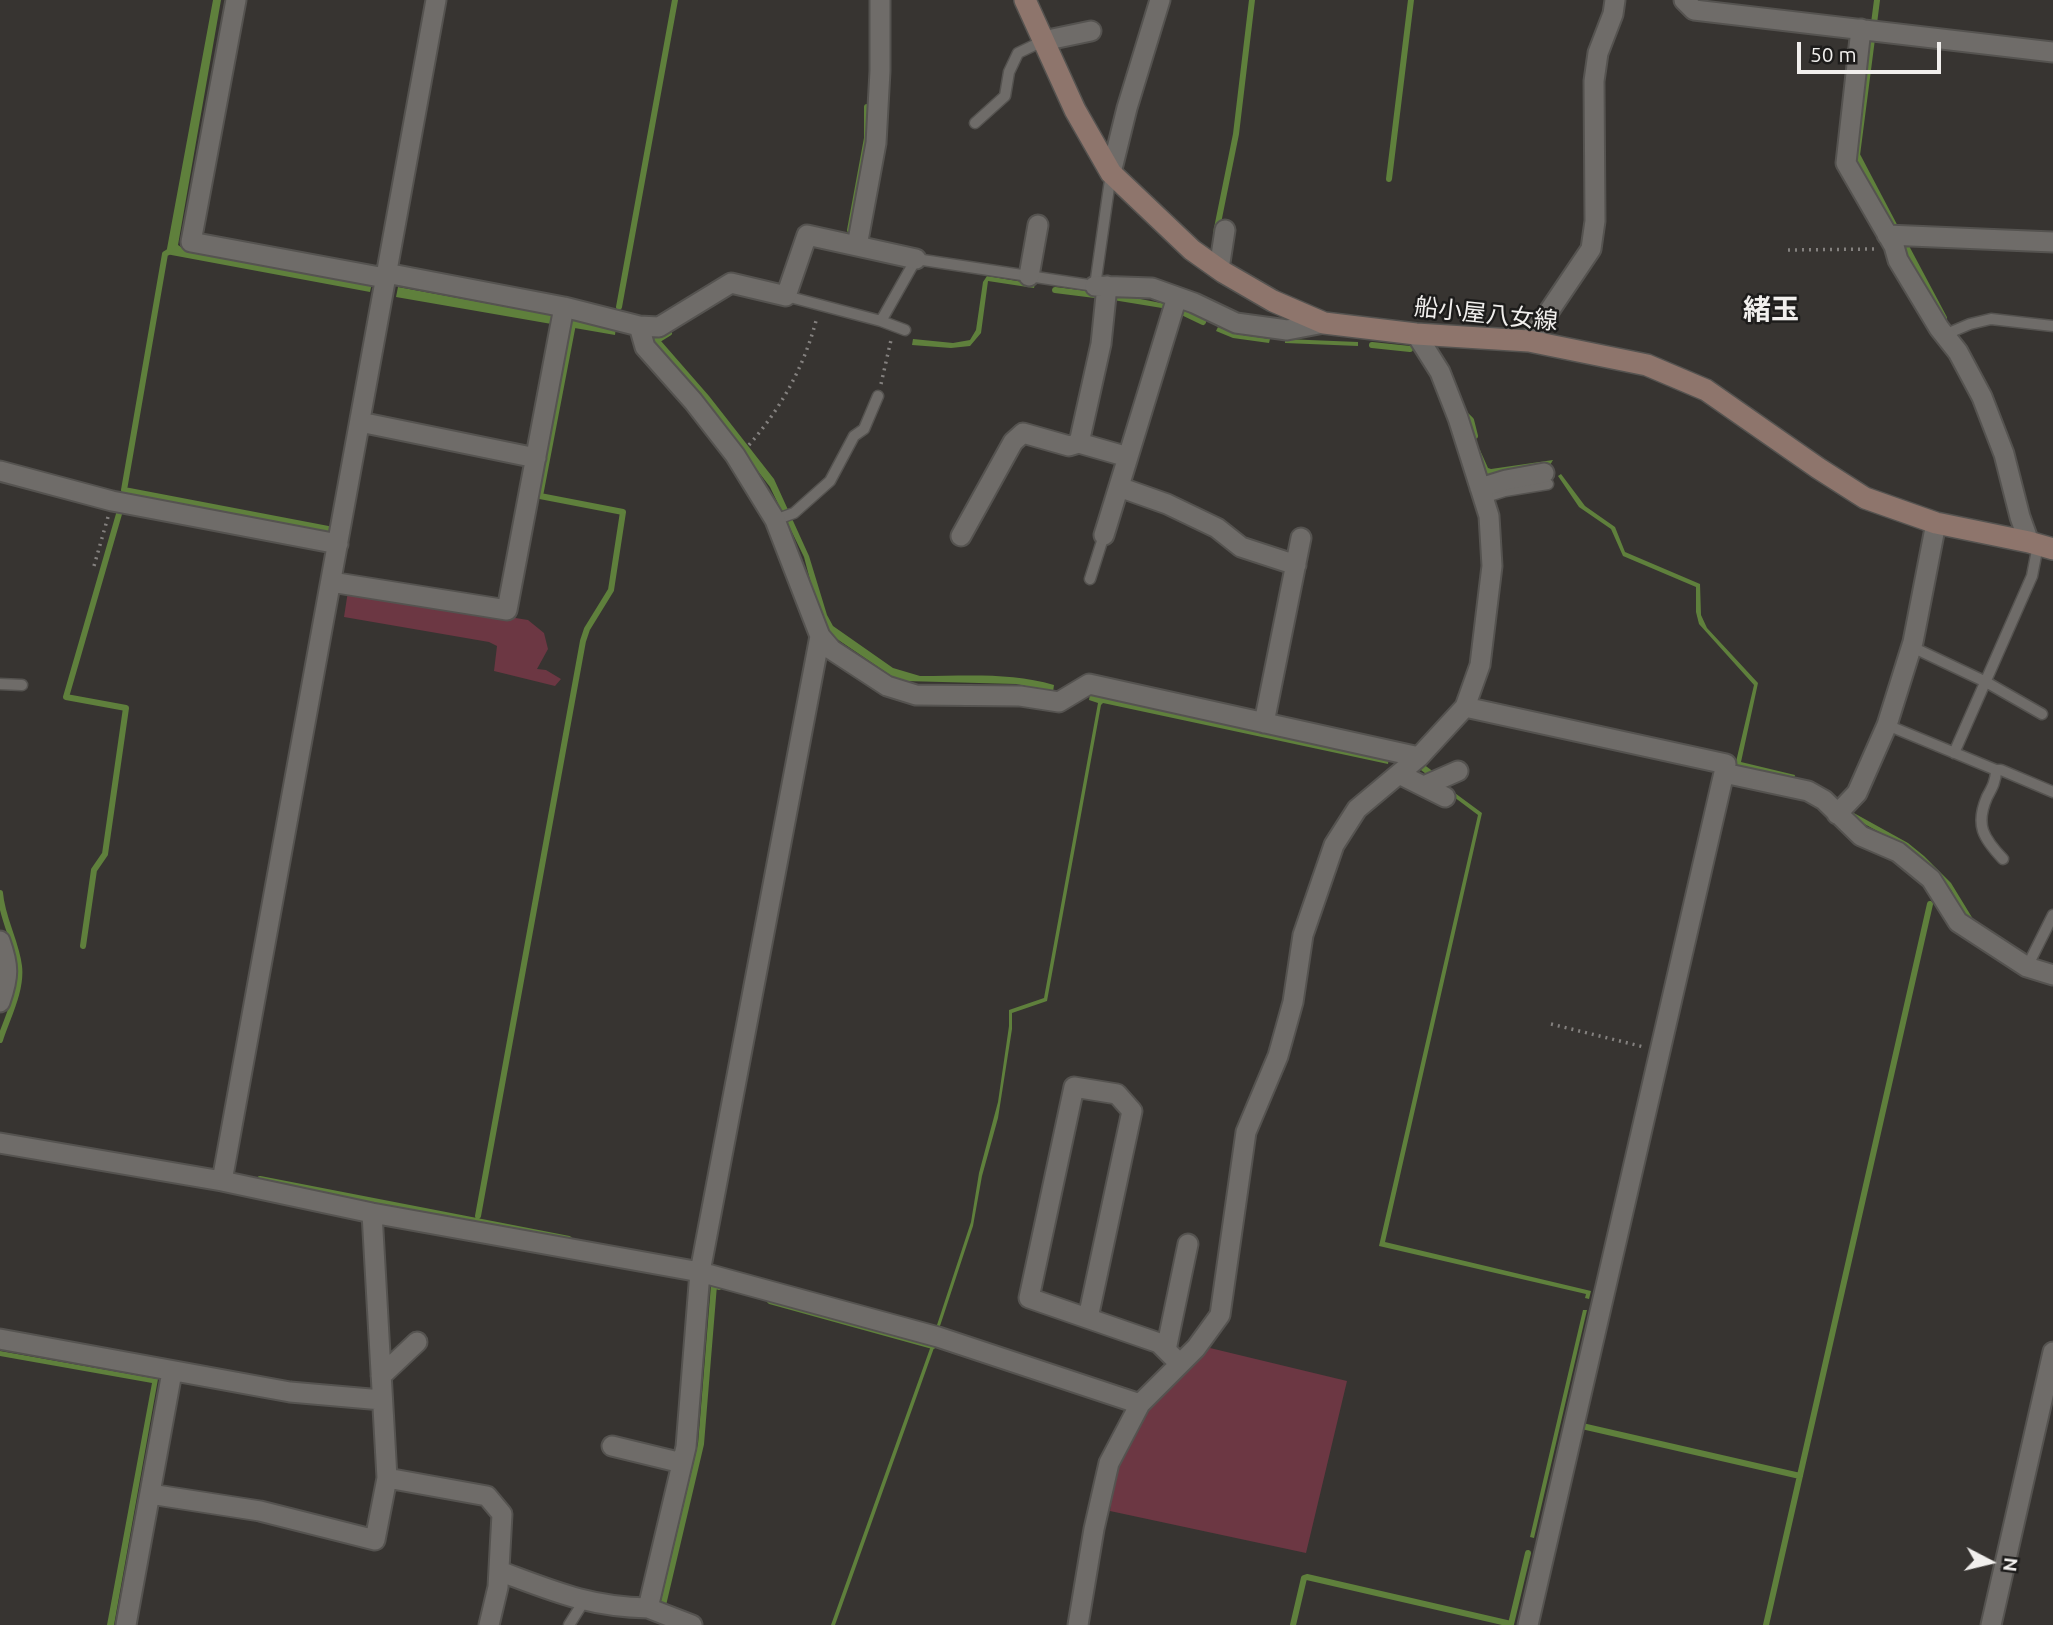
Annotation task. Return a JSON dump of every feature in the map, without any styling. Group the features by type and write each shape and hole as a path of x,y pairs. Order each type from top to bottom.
{"main road":[{"name":"船小屋八女線","path":"1025,0 1075,110 1111,173 1192,250 1273,301 1324,323 1416,334 1529,341 1647,365 1706,390 1865,498 1936,523 2040,545"}],"street":[{"path":"236,0 191,242 564,307 639,326 659,327 731,283 786,296 807,235 916,259"},
{"path":"222,1181 436,0"},
{"path":"858,246 876,143 880,0"},
{"path":"1111,173 1127,108 1160,0"},
{"path":"1529,341 1591,249 1595,221 1594,81 1598,53 1613,14 1615,0"},
{"path":"1684,0 1695,10 2053,52"},
{"path":"1861,29 1846,163 1891,242 1898,260 1943,335 1958,352 1982,397 2004,454 2020,517 2040,545"},
{"path":"1043,41 1091,31"},
{"path":"1029,276 1038,225"},
{"path":"1219,269 1225,230"},
{"path":"1891,242 2053,242"},
{"path":"1079,443 1101,344 1101,286 1152,288 1236,323 1287,330 1324,323"},
{"path":"1104,535 1177,297"},
{"path":"331,582 507,610 564,307"},
{"path":"639,326 645,347 693,401 737,459 775,520 820,636 832,650 887,687 915,695 1020,696 1059,702 1089,684 1419,757"},
{"path":"1078,1625 1094,1529 1110,1463 1140,1404 1173,1357 1220,1315 1246,1132 1278,1056 1293,1002 1303,935 1334,845 1357,808 1419,757 1465,707 1480,665 1492,566 1489,516 1458,418 1440,372 1416,334"},
{"path":"359,422 536,458"},
{"path":"961,536 1013,442 1023,433 1069,446 1079,443 1128,457"},
{"path":"0,471 112,501 338,544"},
{"path":"1481,493 1506,480 1546,479"},
{"path":"1119,487 1167,504 1217,528 1241,547 1296,565"},
{"path":"1837,814 1857,793 1887,725 1912,647 1936,523"},
{"path":"1264,723 1301,538"},
{"path":"648,1608 686,1447 700,1272 820,636"},
{"path":"1465,707 1726,764 1528,1625"},
{"path":"1424,786 1458,771"},
{"path":"1724,773 1808,791 1824,800 1861,836 1898,852 1931,879 1958,922 2027,967 2053,975"},
{"path":"1399,774 1445,797"},
{"path":"0,941 7,961 8,980 0,1002"},
{"path":"1088,1318 1132,1111 1117,1094 1074,1087 1029,1298 1159,1343 1173,1357"},
{"path":"0,1143 222,1181 372,1213 700,1272 938,1337 1140,1404"},
{"path":"150,1494 260,1511 375,1541 387,1478 372,1213"},
{"path":"1173,1357 1188,1244"},
{"path":"0,1339 290,1392 382,1400"},
{"path":"381,1376 417,1342"},
{"path":"1991,1625 2053,1352"},
{"path":"126,1625 172,1372"},
{"path":"612,1446 682,1463"},
{"path":"387,1478 487,1496 502,1514 498,1587 489,1625"},
{"path":"499,1571 584,1601 617,1608 648,1608 692,1625"}],"lane":[{"path":"975,123 1005,96 1009,72 1018,53 1043,41"},
{"path":"880,321 916,259 1101,286 1111,173"},
{"path":"786,296 905,330"},
{"path":"1943,335 1991,319 2053,326"},
{"path":"775,520 794,513 830,481 854,436 864,429 878,396"},
{"path":"1090,579 1104,535"},
{"path":"1954,753 2032,576 2040,545"},
{"path":"1912,647 1986,682 2042,714"},
{"path":"0,684 22,685"},
{"path":"1887,725 2053,792"},
{"path":"1996,770 1996,780 1982,810 1981,825 1989,844 2003,859"},
{"path":"2027,967 2053,915"},
{"path":"569,1625 574,1613 584,1601"}],"path":[{"path":"1788,250 1891,242"},
{"path":"737,459 783,401 810,347 820,305"},
{"path":"878,396 893,326"},
{"path":"94,566 112,501"},
{"path":"1551,1024 1660,1051"}],"shaded area":[{"path":"213,0 221,0 178,245 184,249 372,283 370,292 166,254"},
{"path":"987,276 1035,284 1034,288 988,281 981,333 970,346 951,348 912,345 913,339 953,343 970,340 976,330 983,282"},
{"path":"398,287 616,327 615,335 396,297"},
{"path":"1115,294 1166,304 1168,309 1113,300"},
{"path":"1218,327 1236,334 1270,339 1269,343 1233,338 1216,331"},
{"path":"653,335 660,336 661,341 709,396 774,479 809,556 827,615 833,626 893,668 920,676 1021,678 1054,685 1053,692 1016,684 905,681 893,677 831,635 819,614 804,557 770,487 699,394 653,343"},
{"path":"1285,339 1358,342 1358,346 1285,343"},
{"path":"1480,450 1491,469 1553,460 1550,465 1487,476 1475,452"},
{"path":"1561,474 1585,506 1615,527 1625,552 1700,584 1701,615 1707,628 1758,683 1741,762 1795,775 1794,779 1735,766 1754,685 1699,624 1696,587 1623,556 1611,529 1579,507 1558,476"},
{"path":"348,591 528,620 544,633 548,649 537,669 546,670 561,679 555,686 494,671 497,646 489,642 344,617"},
{"path":"1090,694 1389,758 1388,764 1103,703 1101,705 1047,1001 1012,1013 1012,1029 998,1118 982,1176 973,1226 939,1329 936,1328 971,1222 979,1173 998,1102 1009,1010 1044,998 1098,703 1089,700"},
{"path":"1444,785 1482,813 1385,1242 1591,1291 1589,1299 1585,1298 1586,1294 1379,1246 1478,815 1442,788"},
{"path":"1852,812 1908,843 1924,856 1951,883 1973,919 2001,938 1998,942 1968,921 1951,890 1938,874 1888,837 1850,816"},
{"path":"1583,1310 1587,1310 1534,1538 1530,1537"},
{"path":"932,1343 935,1345 835,1625 831,1625"},
{"path":"1210,1348 1347,1381 1306,1553 1110,1511 1115,1473 1138,1418"},
{"path":"0,1351 158,1379 114,1625 107,1625 152,1383 0,1356"}],"waterway":[{"path":"619,307 675,0"},
{"path":"1216,233 1236,134 1252,0"},
{"path":"1389,179 1411,0"},
{"path":"1877,0 1857,155 1897,231"},
{"path":"850,230 867,138 867,107"},
{"path":"1903,241 1944,318"},
{"path":"170,251 165,254 124,490 328,529"},
{"path":"1055,290 1095,295"},
{"path":"1180,311 1203,322"},
{"path":"478,1216 583,641 587,629 611,590 623,512 540,496 573,324"},
{"path":"656,341 669,333"},
{"path":"1372,345 1410,349"},
{"path":"1467,416 1471,420 1475,436"},
{"path":"83,946 94,870 105,854 126,708 66,697 119,514"},
{"path":"1422,767 1430,773"},
{"path":"0,893 19,966 16,994 0,1040"},
{"path":"1766,1625 1930,904"},
{"path":"260,1179 569,1239"},
{"path":"663,1605 701,1444 714,1285 719,1287"},
{"path":"770,1301 933,1346"},
{"path":"1582,1426 1800,1476"},
{"path":"1293,1625 1304,1578 1307,1577 1511,1624 1528,1553"}],"district":[{"name":"緒玉","path":"1771,310"}]}
